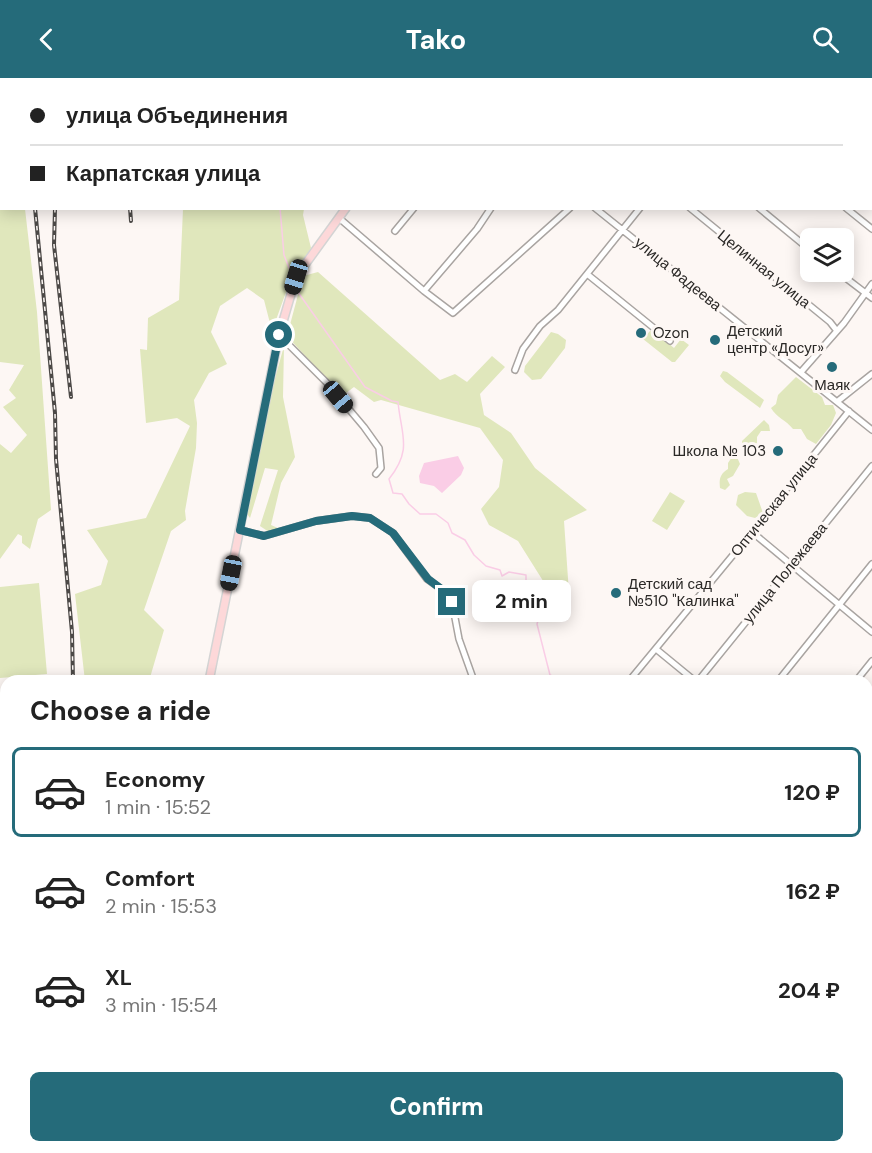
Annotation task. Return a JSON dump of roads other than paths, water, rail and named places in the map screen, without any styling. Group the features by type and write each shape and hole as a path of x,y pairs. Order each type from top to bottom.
{"main road":[{"path":"210,675 279,335 296,277 345,210"}],"street":[{"path":"395,231 412,210"},
{"path":"424,291 487,217 490,210"},
{"path":"339,218 453,313 568,210"},
{"name":"улица Фадеева","path":"597,210 872,430"},
{"path":"515,370 523,349 540,326 558,310 638,210"},
{"name":"Целинная улица","path":"692,210 830,322 837,331"},
{"path":"761,210 800,242"},
{"path":"848,210 872,229"},
{"path":"587,274 670,341"},
{"path":"851,282 872,298"},
{"path":"801,372 837,331 872,284"},
{"path":"279,335 326,382 379,448 381,468 376,474"},
{"path":"838,401 872,374"},
{"name":"Оптическая улица","path":"633,675 849,411"},
{"name":"улица Полежаева","path":"701,675 872,466"},
{"path":"240,530 264,536 316,521 352,516 370,518 393,533 428,579 444,591 452,602 459,639 472,675"},
{"path":"752,532 872,632"},
{"path":"783,675 872,564"},
{"path":"656,650 688,675"},
{"path":"861,675 872,661"}],"waterway":[{"path":"280,210 284,255 293,278"},
{"path":"296,287 365,387 398,402 404,442 401,459 389,479 393,493 402,494 420,514 436,514 448,523 452,533 465,540 474,555 486,566 500,570 502,576 509,572 526,575 526,582 540,595 538,603 541,610 537,624 550,675"}],"railway":[{"path":"35,210 55,413 56,459 72,632 73,675"},
{"path":"55,210 54,245 71,397"},
{"path":"130,210 131,221"}],"place":[{"name":"Ozon","path":"641,333"},
{"name":"Детский центр «Досуг»","path":"715,340"},
{"name":"Маяк","path":"832,367"},
{"name":"Школа № 103","path":"778,451"},
{"name":"Детский сад №510 \"Калинка\"","path":"616,593"}]}
